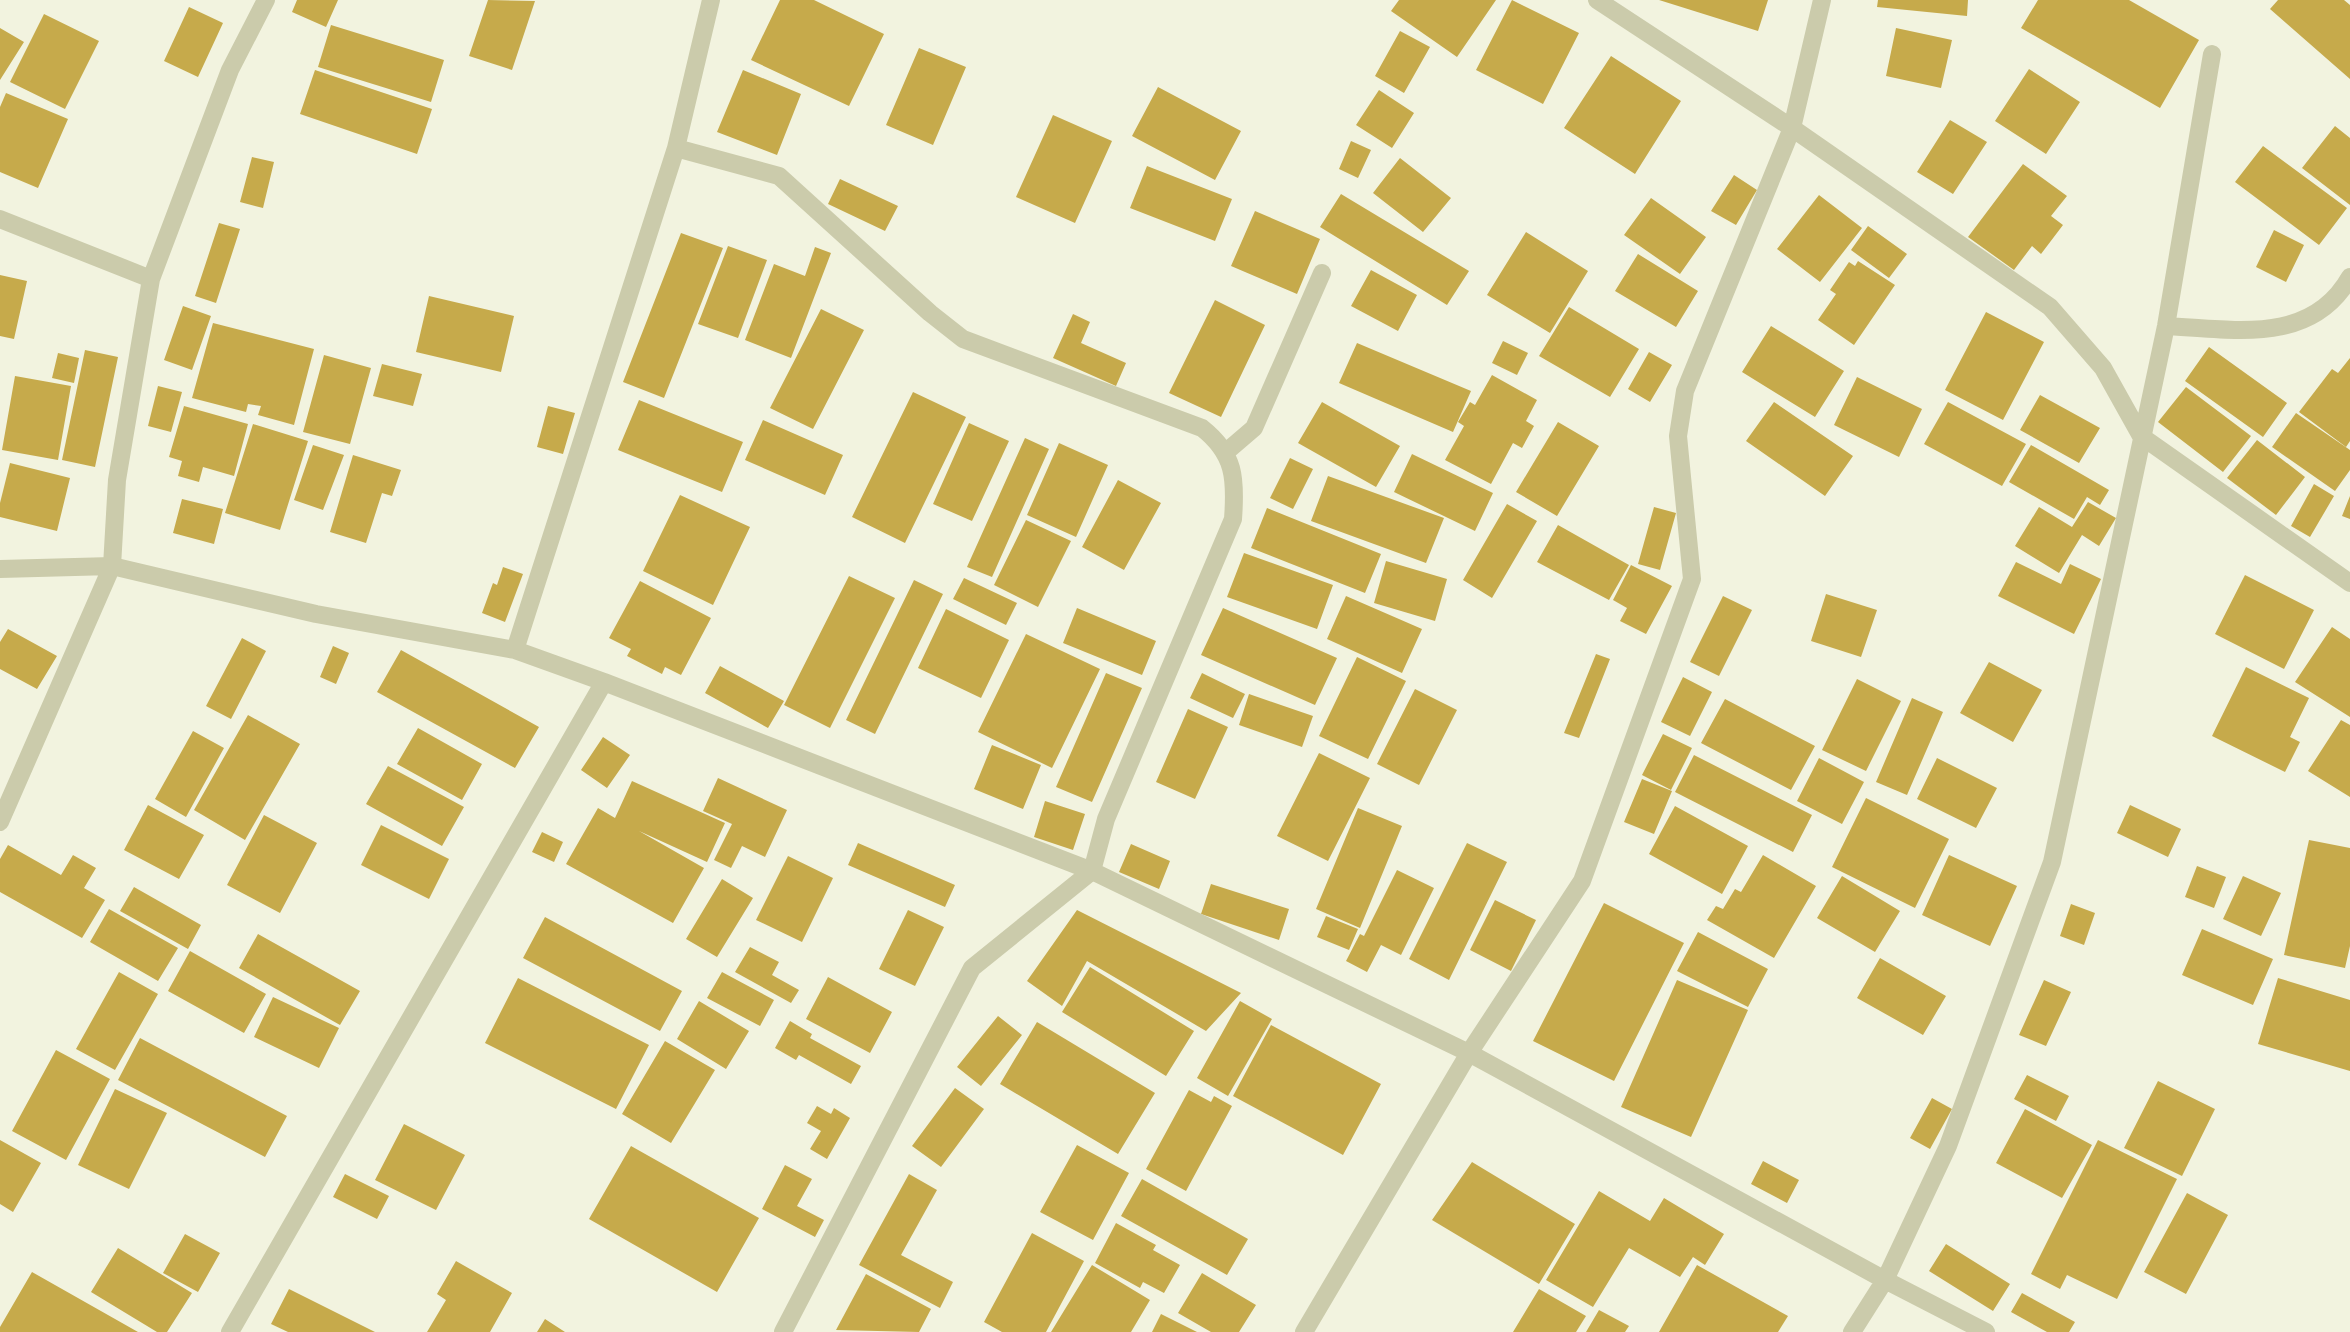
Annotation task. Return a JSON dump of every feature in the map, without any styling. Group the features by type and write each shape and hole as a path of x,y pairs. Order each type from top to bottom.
{"street":[{"path":"0,822 112,566 117,480 151,279 230,70 266,0"},
{"path":"515,650 676,148 711,0"},
{"path":"1597,0 1792,128 2050,307 2103,368 2141,436 2350,583"},
{"path":"1304,1332 1469,1053 1582,881 1692,579 1678,436 1684,391 1792,128 1822,0"},
{"path":"1852,1332 1885,1280 1948,1146 2052,862 2166,326 2212,54"},
{"path":"676,148 779,176 930,313 963,339 1202,428 1226,452 1236,485 1233,519 1106,819 1092,871 972,968 783,1332"},
{"path":"0,219 151,279"},
{"path":"1226,452 1254,428 1322,273"},
{"path":"2166,326 2247,330 2283,327 2308,320 2339,296 2350,277"},
{"path":"0,569 112,566 316,615 515,650 604,682 1092,871 1469,1053 1885,1280 1986,1332"},
{"path":"230,1332 604,682"}],"building":[{"path":"297,0 338,0 326,27 292,12"},
{"path":"488,0 535,1 512,70 469,56"},
{"path":"780,0 814,0 884,34 849,106 751,60"},
{"path":"1399,0 1496,0 1457,57 1391,11"},
{"path":"1512,0 1579,33 1543,104 1476,70"},
{"path":"1659,0 1768,0 1758,31"},
{"path":"1878,0 1968,0 1967,16 1877,7"},
{"path":"2038,0 2129,0 2199,40 2160,108 2021,28"},
{"path":"2278,0 2344,0 2350,5 2350,79 2270,9"},
{"path":"189,7 223,23 198,77 164,61"},
{"path":"44,14 99,41 65,109 10,82"},
{"path":"331,25 444,60 431,102 318,67"},
{"path":"0,28 24,42 0,80"},
{"path":"1896,28 1952,40 1941,88 1886,76"},
{"path":"1400,31 1430,47 1404,93 1375,76"},
{"path":"919,48 966,67 933,145 886,125"},
{"path":"1611,56 1681,101 1635,174 1564,128"},
{"path":"2029,69 2080,102 2046,154 1995,121"},
{"path":"315,70 432,109 417,154 300,114"},
{"path":"743,70 801,94 777,155 717,132"},
{"path":"1158,87 1241,131 1215,180 1132,136"},
{"path":"1379,90 1414,113 1392,148 1356,125"},
{"path":"6,93 68,119 38,188 0,172 0,107"},
{"path":"1053,115 1112,141 1075,223 1016,197"},
{"path":"1950,120 1987,142 1953,194 1917,172"},
{"path":"2335,126 2350,138 2350,205 2302,168"},
{"path":"1351,141 1371,150 1358,178 1339,169"},
{"path":"2263,146 2347,208 2319,245 2235,182"},
{"path":"252,157 274,162 263,208 240,202"},
{"path":"1400,158 1451,198 1423,232 1373,193"},
{"path":"2023,164 2067,196 2051,216 2063,225 2041,254 2032,246 2014,270 1968,237"},
{"path":"1147,166 1232,199 1215,241 1130,208"},
{"path":"1734,175 1757,190 1736,225 1711,211"},
{"path":"840,179 898,206 885,231 828,204"},
{"path":"1341,194 1469,271 1447,305 1320,227"},
{"path":"1819,195 1862,228 1820,282 1777,249"},
{"path":"1651,198 1706,237 1680,274 1624,235"},
{"path":"1255,211 1320,239 1297,294 1231,266"},
{"path":"219,223 240,229 216,303 195,296"},
{"path":"1868,226 1907,254 1889,278 1851,250"},
{"path":"2274,230 2304,245 2286,282 2256,267"},
{"path":"1526,232 1588,271 1550,333 1487,295"},
{"path":"681,233 723,248 664,398 623,382"},
{"path":"728,246 767,260 738,338 698,324"},
{"path":"815,247 831,253 791,358 745,340 774,264 805,276"},
{"path":"1638,254 1698,291 1676,327 1615,291"},
{"path":"1858,261 1895,285 1854,345 1818,320 1836,294 1830,290 1849,262 1855,266"},
{"path":"1371,270 1417,295 1398,331 1351,306"},
{"path":"0,275 27,281 14,339 0,336"},
{"path":"429,296 514,316 501,372 416,352"},
{"path":"1215,300 1265,325 1221,417 1169,393"},
{"path":"183,306 211,316 192,370 164,360"},
{"path":"1569,307 1639,349 1610,397 1539,356"},
{"path":"821,309 864,330 813,429 770,408"},
{"path":"1986,312 2044,342 2003,420 1945,390"},
{"path":"1073,314 1090,322 1081,343 1126,363 1116,386 1053,358"},
{"path":"213,323 314,349 294,425 258,415 261,406 248,404 246,412 192,398"},
{"path":"1771,326 1844,371 1815,417 1742,372"},
{"path":"1503,341 1528,353 1517,375 1492,363"},
{"path":"1357,343 1471,391 1453,432 1339,383"},
{"path":"2209,347 2287,403 2263,437 2185,381"},
{"path":"85,350 118,357 95,467 62,460"},
{"path":"1649,352 1672,365 1650,402 1628,389"},
{"path":"58,353 79,358 74,383 52,378"},
{"path":"324,355 371,368 350,444 303,432"},
{"path":"2350,358 2350,441 2346,447 2299,412 2332,369 2338,373"},
{"path":"382,364 422,374 413,406 373,396"},
{"path":"1492,375 1537,400 1526,421 1534,426 1522,448 1513,443 1491,484 1445,460 1464,426 1458,422 1470,402 1475,405"},
{"path":"15,376 71,386 58,460 2,450"},
{"path":"1857,377 1922,409 1899,457 1834,425"},
{"path":"158,386 182,392 171,432 148,426"},
{"path":"2186,387 2251,436 2223,472 2158,422"},
{"path":"913,392 966,417 905,543 852,517"},
{"path":"2040,395 2100,428 2079,463 2020,430"},
{"path":"639,400 743,442 722,492 618,450"},
{"path":"1322,402 1400,446 1376,487 1298,443"},
{"path":"1774,402 1853,456 1825,496 1746,441"},
{"path":"1948,402 2026,444 2002,486 1924,444"},
{"path":"184,406 248,424 234,476 203,467 199,482 178,476 182,461 169,457"},
{"path":"548,406 575,413 563,454 537,447"},
{"path":"2296,413 2350,450 2350,470 2335,491 2272,447"},
{"path":"763,420 843,455 825,495 745,460"},
{"path":"1558,422 1599,446 1557,516 1516,492"},
{"path":"969,423 1009,441 972,521 933,504"},
{"path":"253,424 308,441 280,530 225,513"},
{"path":"1025,438 1049,449 992,577 967,567"},
{"path":"2257,440 2305,477 2276,515 2227,478"},
{"path":"1059,443 1108,465 1076,537 1027,515"},
{"path":"313,445 344,455 323,510 294,500"},
{"path":"2031,445 2109,490 2100,505 2087,497 2074,519 2009,482"},
{"path":"1412,454 1493,493 1475,531 1394,492"},
{"path":"353,455 401,470 392,496 382,493 366,543 330,532"},
{"path":"1290,458 1313,469 1293,509 1270,498"},
{"path":"10,463 70,478 57,531 0,517 0,503"},
{"path":"1328,476 1444,518 1426,563 1311,521"},
{"path":"1118,480 1161,503 1124,570 1082,547"},
{"path":"2314,484 2334,496 2310,537 2291,526"},
{"path":"680,495 750,527 713,605 643,571"},
{"path":"2350,496 2350,519 2342,516"},
{"path":"182,499 223,509 214,544 173,533"},
{"path":"2088,502 2116,518 2099,546 2082,535 2059,573 2015,546 2039,507 2072,527"},
{"path":"1507,504 1537,521 1492,598 1463,580"},
{"path":"1654,507 1676,513 1660,570 1638,564"},
{"path":"1267,508 1381,554 1365,593 1251,548"},
{"path":"1026,520 1071,541 1038,607 994,585"},
{"path":"1558,525 1629,565 1609,600 1537,562"},
{"path":"1244,553 1333,585 1317,629 1227,597"},
{"path":"1386,561 1447,579 1435,621 1374,603"},
{"path":"2016,562 2061,584 2070,564 2101,579 2074,634 1998,596"},
{"path":"1631,565 1672,586 1646,634 1620,621 1627,608 1613,600"},
{"path":"503,567 523,574 505,622 482,613 493,583 497,585"},
{"path":"2245,575 2314,610 2284,669 2215,634"},
{"path":"849,576 895,598 830,728 784,705"},
{"path":"964,578 1017,603 1006,625 953,599"},
{"path":"914,580 943,594 875,734 846,720"},
{"path":"640,581 711,618 681,675 665,667 662,674 627,656 631,649 609,638"},
{"path":"1826,594 1877,610 1861,657 1811,641"},
{"path":"1346,596 1422,629 1402,673 1327,639"},
{"path":"1723,596 1752,610 1719,676 1690,662"},
{"path":"1077,608 1156,641 1142,675 1063,643"},
{"path":"1223,608 1337,658 1315,705 1201,655"},
{"path":"946,609 1009,640 981,698 918,668"},
{"path":"2332,627 2350,639 2350,717 2295,682"},
{"path":"8,629 57,656 37,689 0,669 0,642"},
{"path":"1026,634 1100,669 1052,768 978,732"},
{"path":"242,638 266,651 231,719 206,706"},
{"path":"333,646 349,653 336,684 320,677"},
{"path":"401,650 539,727 515,768 377,692"},
{"path":"1596,654 1610,659 1579,738 1564,733"},
{"path":"1357,657 1406,681 1368,759 1319,736"},
{"path":"1989,662 2042,690 2013,742 1960,713"},
{"path":"720,666 784,701 768,728 705,693"},
{"path":"2246,667 2309,698 2290,737 2300,742 2285,772 2212,736"},
{"path":"1106,673 1142,688 1092,802 1056,787"},
{"path":"1202,673 1245,694 1233,718 1190,698"},
{"path":"1683,677 1712,692 1690,736 1661,722"},
{"path":"1857,679 1901,701 1866,771 1822,750"},
{"path":"1415,689 1457,710 1419,785 1377,764"},
{"path":"1249,694 1313,716 1302,747 1239,725"},
{"path":"1912,698 1943,712 1907,795 1876,782"},
{"path":"1725,699 1815,746 1791,790 1701,743"},
{"path":"1188,709 1228,727 1195,799 1156,782"},
{"path":"248,715 300,744 245,840 194,810"},
{"path":"2341,720 2350,725 2350,797 2308,771"},
{"path":"418,728 482,764 462,800 397,764"},
{"path":"193,731 224,748 186,817 155,799"},
{"path":"1663,734 1692,748 1671,790 1642,775"},
{"path":"603,737 630,755 607,788 581,770"},
{"path":"992,745 1041,765 1023,809 974,789"},
{"path":"1319,753 1370,778 1328,861 1277,836"},
{"path":"1694,755 1812,815 1793,852 1675,792"},
{"path":"1819,758 1864,782 1842,824 1797,801"},
{"path":"1937,758 1997,788 1976,828 1917,799"},
{"path":"388,766 464,807 442,846 366,804"},
{"path":"718,778 787,810 765,857 742,846 731,868 714,860 732,824 703,811"},
{"path":"1642,779 1672,791 1654,834 1624,822"},
{"path":"632,781 725,823 707,862 639,831 704,868 673,923 566,864 598,808 615,818"},
{"path":"1866,798 1949,839 1915,908 1832,867"},
{"path":"1045,801 1085,814 1073,850 1034,837"},
{"path":"148,805 204,835 179,879 124,850"},
{"path":"2130,805 2181,829 2168,857 2117,833"},
{"path":"1675,806 1748,846 1722,894 1649,854"},
{"path":"1358,808 1402,826 1360,928 1316,909"},
{"path":"264,815 317,843 280,913 227,885"},
{"path":"381,825 449,859 429,899 361,865"},
{"path":"542,832 563,842 554,862 532,852"},
{"path":"2309,840 2350,848 2350,946 2345,968 2284,955"},
{"path":"858,843 955,885 945,907 848,865"},
{"path":"1467,843 1507,862 1449,980 1409,959"},
{"path":"1131,844 1170,861 1159,889 1119,872"},
{"path":"8,845 61,875 73,855 96,868 84,888 105,900 82,938 0,892 0,859"},
{"path":"1763,855 1816,886 1774,958 1707,920 1716,906 1723,909 1735,889 1741,892"},
{"path":"1949,855 2017,886 1990,946 1922,915"},
{"path":"788,856 833,878 802,942 756,920"},
{"path":"2197,866 2226,877 2214,908 2185,897"},
{"path":"1397,870 1434,888 1401,955 1381,945 1367,972 1346,961 1360,934 1364,936"},
{"path":"1842,876 1900,911 1875,952 1817,918"},
{"path":"2243,876 2281,893 2261,936 2223,919"},
{"path":"722,879 753,898 717,957 686,939"},
{"path":"1211,884 1289,909 1279,940 1201,914"},
{"path":"134,887 201,925 188,949 120,911"},
{"path":"1495,900 1536,920 1511,971 1470,950"},
{"path":"1604,903 1684,943 1614,1081 1533,1041"},
{"path":"2071,904 2095,913 2084,945 2060,936"},
{"path":"109,909 178,948 158,981 90,942"},
{"path":"908,910 944,927 915,986 879,969"},
{"path":"1077,910 1241,993 1206,1031 1087,961 1062,1006 1027,981"},
{"path":"1326,916 1358,929 1349,950 1317,937"},
{"path":"545,917 682,991 660,1031 523,958"},
{"path":"2202,929 2273,959 2253,1005 2182,975"},
{"path":"1698,932 1768,969 1748,1007 1677,971"},
{"path":"258,934 360,991 340,1025 239,968"},
{"path":"750,947 779,962 772,975 799,990 791,1003 735,972"},
{"path":"190,951 266,994 244,1033 168,991"},
{"path":"1880,958 1946,996 1923,1035 1857,998"},
{"path":"1090,967 1194,1031 1166,1076 1062,1012"},
{"path":"119,972 158,994 115,1070 76,1049"},
{"path":"722,972 774,1000 760,1026 707,998"},
{"path":"828,977 892,1012 870,1053 806,1019"},
{"path":"518,978 649,1045 616,1109 485,1043"},
{"path":"2278,978 2350,1000 2350,1071 2258,1044"},
{"path":"1677,980 1748,1010 1691,1137 1621,1107"},
{"path":"2044,980 2071,992 2046,1046 2019,1035"},
{"path":"273,997 339,1028 319,1068 254,1037"},
{"path":"699,1001 749,1031 726,1069 677,1039"},
{"path":"1240,1001 1272,1019 1228,1096 1197,1078"},
{"path":"998,1016 1022,1035 981,1086 957,1067"},
{"path":"790,1021 812,1034 810,1038 861,1066 851,1084 799,1055 796,1060 775,1048"},
{"path":"1037,1022 1155,1093 1118,1154 1000,1084"},
{"path":"1271,1025 1381,1084 1343,1155 1233,1096"},
{"path":"140,1038 287,1116 265,1157 118,1080"},
{"path":"665,1041 715,1070 671,1143 622,1114"},
{"path":"56,1050 110,1079 66,1160 12,1131"},
{"path":"2027,1075 2069,1096 2056,1121 2014,1099"},
{"path":"2158,1081 2215,1109 2182,1176 2124,1148"},
{"path":"955,1088 984,1109 941,1167 912,1146"},
{"path":"115,1089 167,1113 129,1189 78,1165"},
{"path":"1189,1090 1211,1102 1214,1096 1232,1106 1186,1191 1146,1169"},
{"path":"1932,1098 1952,1109 1930,1149 1910,1138"},
{"path":"817,1106 831,1114 834,1108 850,1118 827,1159 810,1149 821,1131 807,1123"},
{"path":"2025,1109 2092,1145 2062,1198 1996,1163"},
{"path":"404,1124 465,1155 436,1210 375,1180"},
{"path":"0,1140 41,1163 13,1212 0,1204"},
{"path":"2098,1140 2177,1179 2117,1299 2067,1275 2060,1289 2031,1274"},
{"path":"1077,1145 1129,1173 1093,1240 1040,1212"},
{"path":"631,1146 759,1218 717,1292 589,1219"},
{"path":"1763,1161 1799,1180 1787,1203 1751,1184"},
{"path":"1472,1162 1575,1224 1539,1284 1432,1220"},
{"path":"785,1165 812,1179 797,1206 824,1220 815,1237 762,1209"},
{"path":"345,1174 389,1196 377,1219 333,1197"},
{"path":"909,1174 937,1190 901,1255 953,1282 940,1308 859,1265"},
{"path":"1142,1179 1248,1239 1227,1275 1121,1216"},
{"path":"1599,1191 1650,1221 1664,1198 1724,1234 1705,1265 1693,1257 1680,1277 1629,1248 1593,1307 1546,1280"},
{"path":"2187,1193 2228,1215 2186,1294 2144,1272"},
{"path":"1116,1223 1156,1245 1153,1250 1180,1265 1164,1293 1143,1282 1140,1288 1095,1263"},
{"path":"1032,1233 1084,1261 1046,1332 1002,1332 984,1322"},
{"path":"185,1234 220,1253 198,1292 163,1273"},
{"path":"1946,1244 2010,1284 1993,1311 1929,1271"},
{"path":"118,1248 192,1293 167,1332 157,1332 91,1292"},
{"path":"456,1261 512,1293 490,1332 427,1332 446,1300 437,1294"},
{"path":"1092,1265 1150,1300 1131,1332 1051,1332"},
{"path":"1697,1265 1788,1316 1778,1332 1659,1332"},
{"path":"32,1272 138,1332 0,1332 0,1327"},
{"path":"1202,1273 1256,1305 1239,1332 1211,1332 1178,1313"},
{"path":"866,1274 931,1309 919,1332 836,1330"},
{"path":"289,1289 375,1332 288,1332 271,1324"},
{"path":"1539,1289 1586,1316 1576,1332 1513,1332"},
{"path":"2022,1293 2075,1322 2069,1332 2047,1332 2011,1312"},
{"path":"1599,1310 1629,1326 1625,1332 1586,1332"},
{"path":"1161,1314 1197,1332 1152,1332"},
{"path":"545,1319 565,1332 537,1332"}]}
